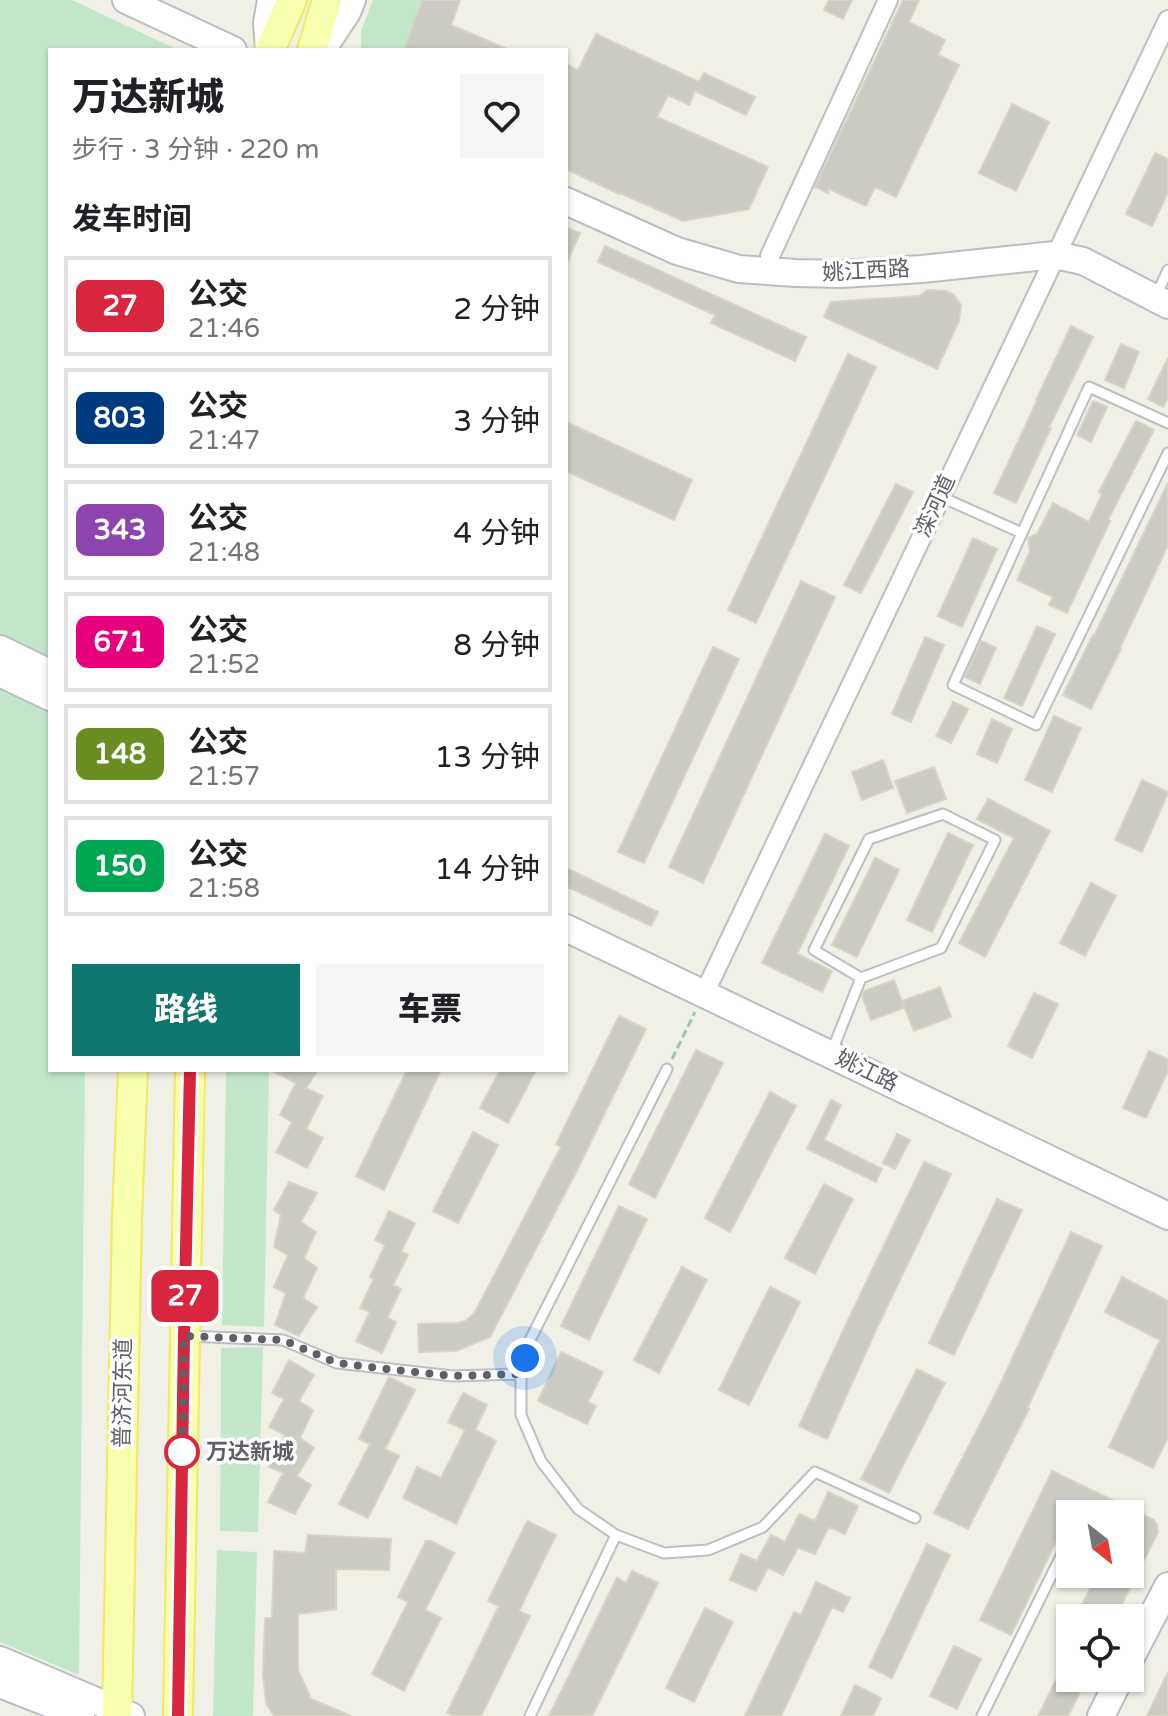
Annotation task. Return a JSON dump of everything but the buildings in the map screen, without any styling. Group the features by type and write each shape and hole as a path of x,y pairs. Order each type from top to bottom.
{"main road":[{"path":"270,48 292,0"},
{"path":"313,48 327,0"},
{"name":"普济河东道","path":"121,1714 127,1217 133,1072"},
{"path":"178,1716 190,1072"}],"street":[{"path":"126,0 229,48"},
{"path":"161,0 265,48"},
{"path":"269,48 267,23 271,0"},
{"path":"323,48 352,0"},
{"path":"770,256 888,0"},
{"name":"滦河道","path":"704,994 1168,20"},
{"name":"姚江西路","path":"568,186 689,241 738,254 827,260 882,259 1031,244 1087,250 1166,287"},
{"name":"姚江西路","path":"568,202 677,251 739,269 842,274 922,269 1058,249"},
{"path":"0,649 48,672"},
{"path":"0,673 48,696"},
{"name":"姚江路","path":"568,929 1168,1216"},
{"path":"1144,1632 1168,1586"},
{"path":"0,1660 121,1714"},
{"path":"0,1684 81,1716"},
{"path":"1101,1716 1113,1692"}],"lane":[{"path":"1168,423 1089,387 953,685 1036,725 1168,453"},
{"path":"939,496 1022,533"},
{"path":"831,1054 861,978 941,948 995,840 943,814 869,839 814,950 861,978"},
{"path":"667,1069 529,1342 521,1374 521,1415 541,1461 578,1509 616,1535 664,1553 708,1550 763,1527 815,1472 915,1518"},
{"path":"184,1336 283,1340 337,1363 439,1375 521,1374"},
{"path":"530,1716 616,1535"},
{"path":"982,1716 1056,1566"}],"path":[{"path":"667,1069 704,994"}],"green space":[{"path":"0,0 72,0 174,48 48,48 48,1072 85,1072 79,1675 0,1642"},
{"path":"373,0 422,0 406,48 361,48 361,31"},
{"path":"226,1072 269,1072 264,1327 222,1325"},
{"path":"263,1347 258,1532 220,1531 221,1348"},
{"path":"217,1550 257,1552 253,1716 213,1716"}],"bus line":[{"name":"27","path":"178,1716 190,1072"}],"place":[{"name":"万达新城","path":"182,1452"}],"route":[{"path":"182,1452 182,1463 184,1336 283,1340 337,1363 453,1376 521,1374 525,1358"}]}
